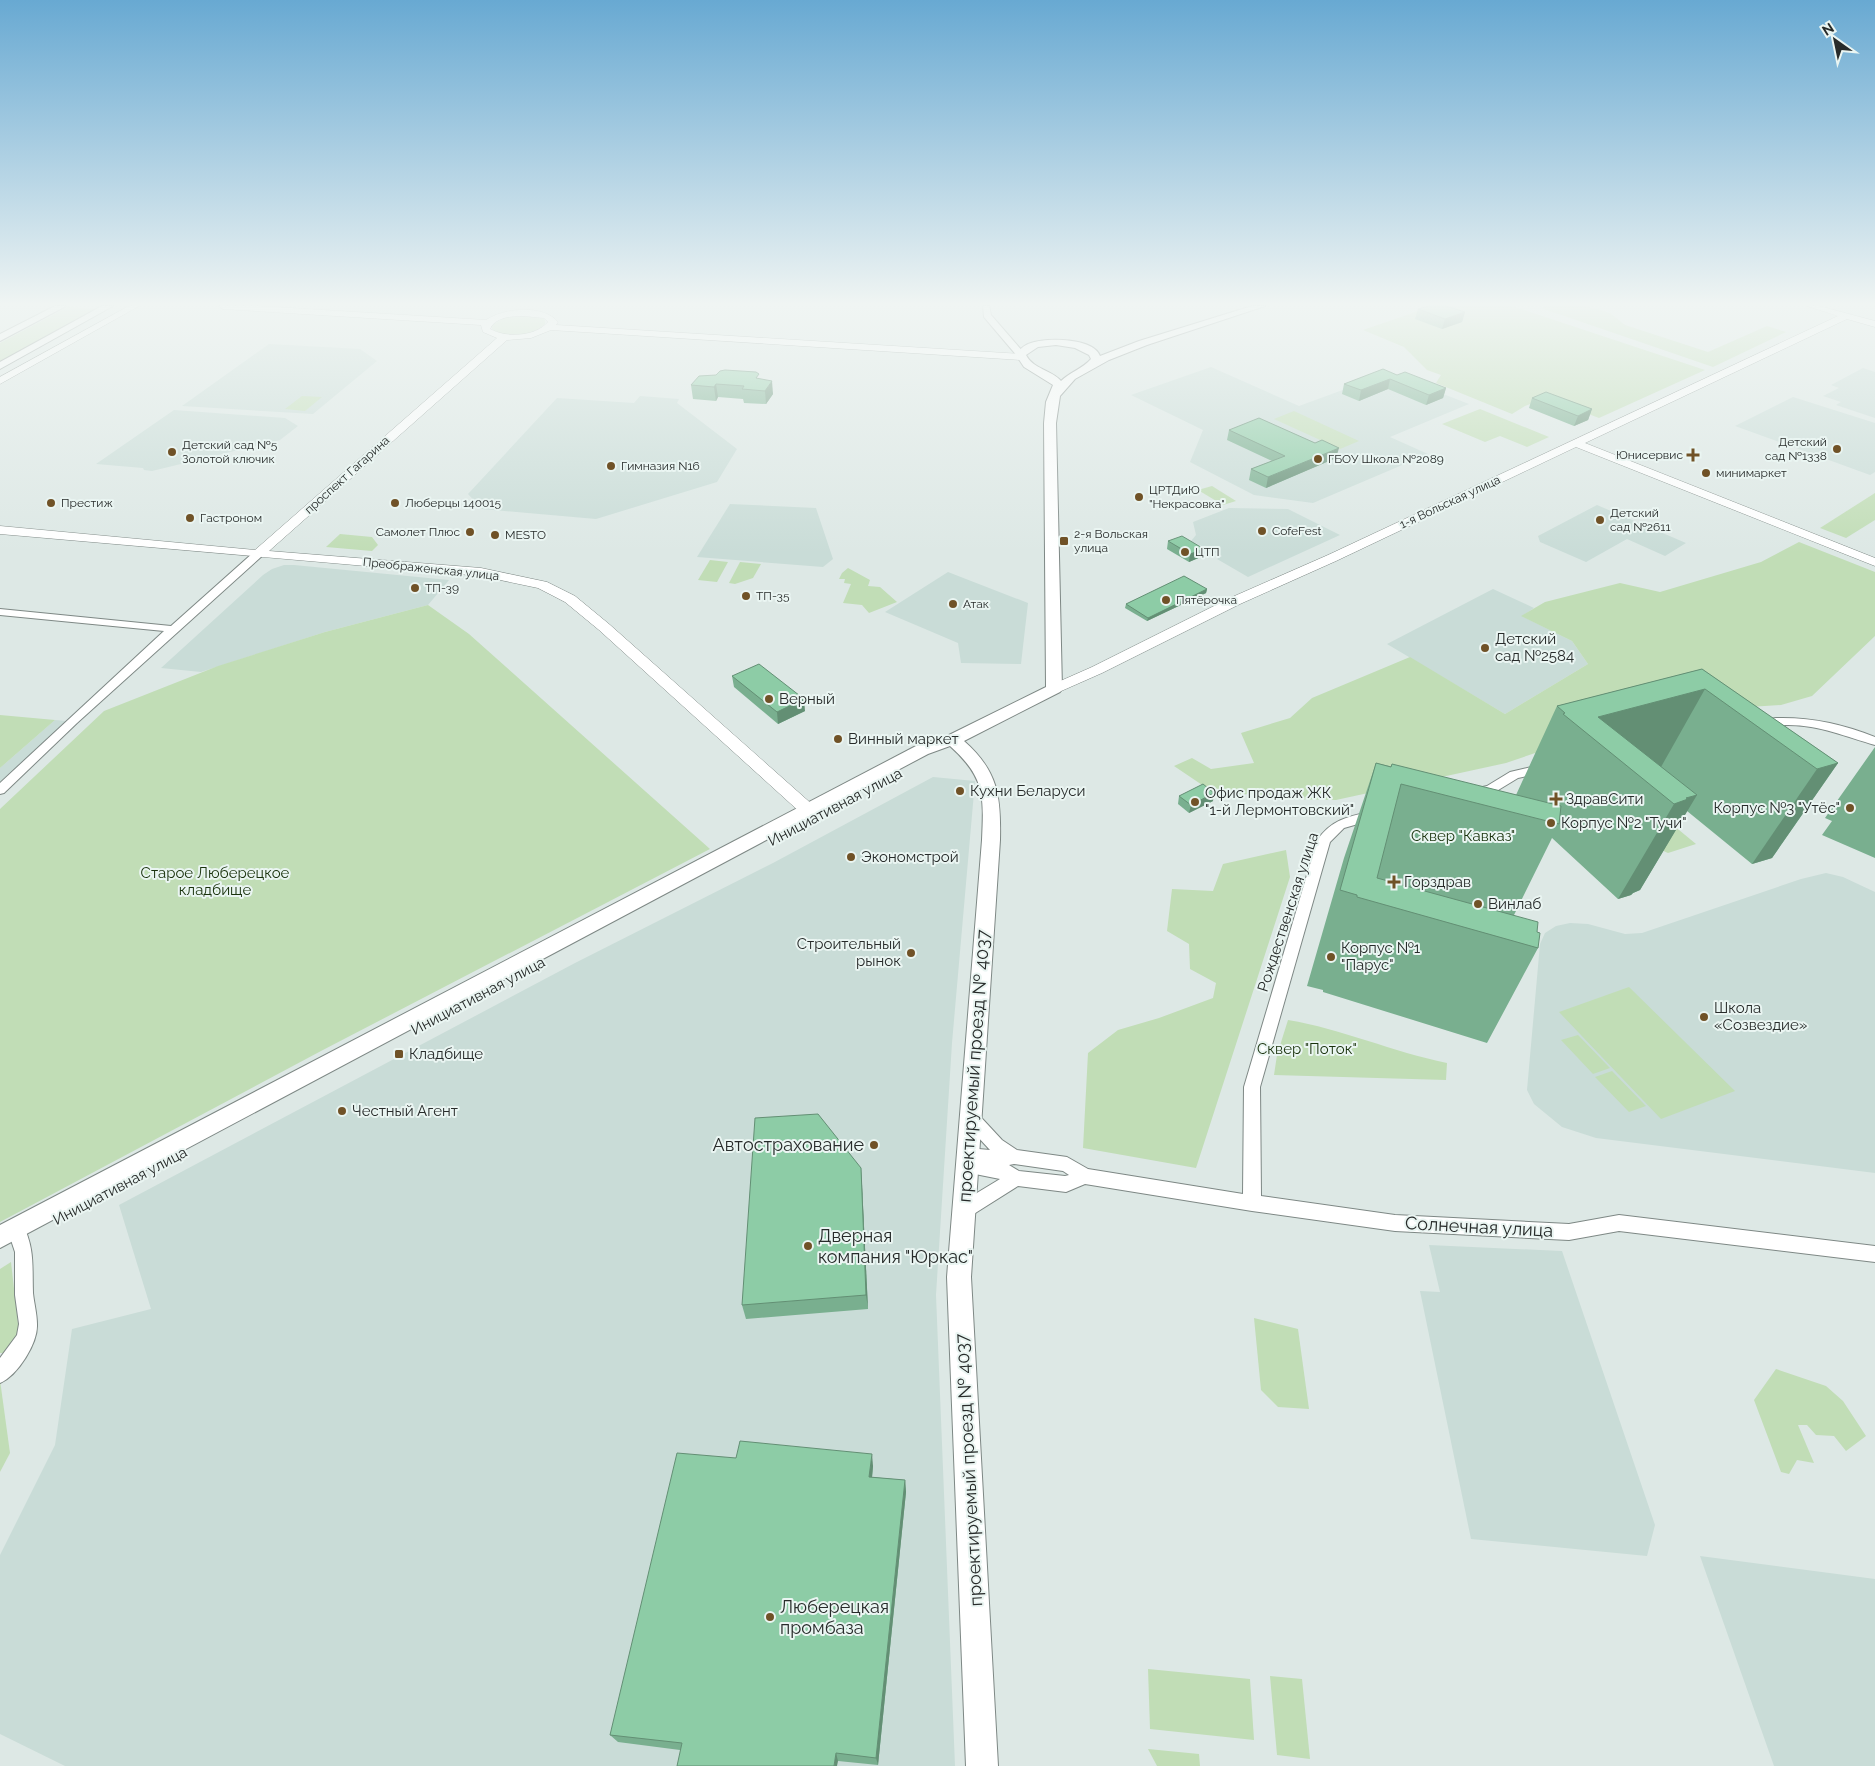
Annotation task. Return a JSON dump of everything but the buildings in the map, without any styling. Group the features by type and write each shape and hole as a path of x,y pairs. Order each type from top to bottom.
{"main road":[{"path":"1054,689 1050,423 1052,402 1059,388"},
{"path":"1056,394 1060,388"},
{"name":"Инициативная улица","path":"0,1250 12,1234 808,810 922,750 953,740 1054,689"},
{"name":"Инициативная улица","path":"12,1234 931,756 953,740"},
{"name":"проектируемый проезд № 4037","path":"953,740 976,761 983,771 991,799 991,840 966,1160 959,1277 982,1766"}],"street":[{"name":"проспект Гагарина","path":"258,554 446,388"},
{"name":"1-я Вольская улица","path":"1054,689 1235,601 1691,388"},
{"path":"1575,443 1875,562"},
{"name":"Преображенская улица","path":"0,530 258,554 482,572 542,585 570,599 631,650 808,810"},
{"path":"0,790 73,720 258,554"},
{"path":"0,612 174,629"},
{"path":"1746,727 1774,722 1811,722 1836,726 1875,740"},
{"path":"1460,796 1491,789 1514,774 1553,766"},
{"name":"Рождественская улица","path":"1252,1203 1250,1103 1252,1087 1324,841 1330,832 1340,824 1384,812"},
{"path":"970,1116 996,1145 1014,1157"},
{"path":"966,1160 1014,1157 1066,1164 1084,1176"},
{"path":"966,1160 1007,1172 1016,1178 1066,1184 1084,1176"},
{"name":"Солнечная улица","path":"1084,1176 1252,1203 1396,1223 1569,1232 1620,1223 1875,1254"},
{"path":"963,1211 1016,1178"},
{"path":"0,1372 17,1354 26,1338 27,1331 24,1252 12,1234"}],"shaded area":[{"path":"207,388 344,388 313,414 182,406"},
{"path":"1150,388 1259,388 1299,406 1347,388 1429,388 1469,404 1390,437 1428,454 1313,503 1254,495 1190,462 1203,430 1131,395"},
{"path":"1838,388 1875,388 1875,418 1836,405 1841,402 1823,396"},
{"name":"Гимназия N16","path":"640,396 679,399 677,403 737,449 717,482 596,519 482,509 468,494 557,398 634,403"},
{"name":"Детский сад №1338","path":"1793,397 1875,423 1875,472 1870,475 1735,426"},
{"name":"Детский сад №5 Золотой ключик","path":"174,410 285,418 298,426 280,440 152,471 144,470 143,468 96,464"},
{"path":"730,504 816,508 833,559 823,567 697,557"},
{"name":"Детский сад №2611","path":"1597,505 1686,543 1665,556 1627,539 1586,562 1540,542 1538,536"},
{"path":"1229,508 1288,509 1340,535 1248,577 1217,559 1222,556 1191,541 1196,535 1193,522"},
{"path":"284,565 449,580 428,605 325,632 201,672 161,668 263,575 272,569"},
{"path":"948,572 1028,603 1021,664 961,663 958,643 885,612"},
{"name":"Детский сад №2584","path":"1493,589 1534,608 1522,616 1572,641 1588,664 1505,714 1387,644"},
{"path":"55,720 67,721 0,783 0,768"},
{"path":"933,777 975,781 952,1043 936,1295 955,1766 65,1766 0,1734 0,1555 55,1445 72,1329 151,1309 119,1205 575,963 773,863"},
{"name":"Школа «Созвездие»","path":"1826,873 1843,877 1875,892 1875,1173 1596,1138 1562,1127 1534,1104 1527,1090 1540,944 1545,933 1556,926 1570,923 1588,924 1625,934 1642,933 1801,879"},
{"path":"1429,1245 1562,1251 1655,1525 1647,1556 1471,1539 1420,1291 1440,1292"},
{"path":"1700,1556 1875,1579 1875,1766 1774,1766"}],"green space":[{"path":"1449,388 1664,388 1599,418 1546,398 1525,406 1512,414"},
{"path":"302,396 322,397 305,411 285,409"},
{"path":"1480,409 1549,437 1527,447 1500,436 1485,442 1442,424"},
{"path":"1294,411 1359,441 1340,449 1274,419"},
{"path":"1212,486 1236,501 1223,505 1198,490"},
{"path":"1875,493 1875,520 1846,538 1820,528"},
{"path":"340,534 372,537 378,545 372,551 326,547"},
{"path":"1799,542 1875,572 1875,636 1812,696 1781,705 1734,708 1550,748 1506,763 1336,800 1292,799 1253,794 1217,795 1174,766 1192,758 1211,769 1254,763 1241,733 1290,718 1312,698 1410,657 1505,714 1588,664 1572,641 1521,616 1545,602 1620,583 1660,592 1761,562"},
{"path":"710,560 728,562 717,582 698,580"},
{"path":"740,562 761,564 753,578 735,584 729,583"},
{"path":"848,568 870,580 868,586 880,587 897,602 869,613 862,605 843,603 851,584 844,583 845,579 839,579"},
{"name":"Старое Люберецкое кладбище","path":"428,605 469,634 710,849 321,1051 0,1222 0,809 104,711 218,666 325,632"},
{"path":"0,715 55,720 0,768"},
{"path":"1673,825 1696,844 1668,853 1650,845"},
{"path":"1286,850 1290,877 1196,1168 1083,1148 1088,1053 1118,1030 1159,1018 1213,998 1216,983 1190,969 1189,944 1167,931 1172,889 1213,891 1223,864"},
{"path":"1629,987 1735,1091 1661,1119 1559,1012"},
{"name":"Сквер \"Поток\"","path":"1288,1020 1328,1029 1447,1063 1446,1080 1274,1075 1277,1055"},
{"path":"1578,1035 1610,1068 1593,1074 1561,1040"},
{"path":"1612,1071 1646,1106 1629,1112 1595,1077"},
{"path":"11,1262 19,1333 3,1353 0,1353 0,1269"},
{"path":"1254,1318 1298,1329 1309,1409 1278,1407 1261,1390"},
{"path":"1776,1369 1826,1386 1843,1401 1866,1436 1846,1451 1834,1436 1816,1435 1807,1425 1798,1425 1814,1463 1797,1460 1789,1474 1781,1472 1754,1400"},
{"path":"0,1380 10,1453 0,1472"},
{"path":"1148,1669 1250,1679 1254,1740 1150,1729"},
{"path":"1270,1676 1302,1679 1310,1759 1277,1755"},
{"path":"1148,1749 1199,1754 1200,1766 1157,1766"}],"place":[{"name":"Детский сад №1338","path":"1837,449"},
{"name":"Детский сад №5 Золотой ключик","path":"172,452"},
{"name":"Юнисервис","path":"1693,455"},
{"name":"ГБОУ Школа №2089","path":"1318,459"},
{"name":"Гимназия N16","path":"611,466"},
{"name":"минимаркет","path":"1706,473"},
{"name":"ЦРТДиЮ \"Некрасовка\"","path":"1139,497"},
{"name":"Престиж","path":"51,503"},
{"name":"Люберцы 140015","path":"395,503"},
{"name":"Гастроном","path":"190,518"},
{"name":"Детский сад №2611","path":"1600,520"},
{"name":"CofeFest","path":"1262,531"},
{"name":"Самолет Плюс","path":"470,532"},
{"name":"MESTO","path":"495,535"},
{"name":"2-я Вольская улица","path":"1064,541"},
{"name":"ЦТП","path":"1185,552"},
{"name":"ТП-39","path":"415,588"},
{"name":"ТП-35","path":"746,596"},
{"name":"Пятёрочка","path":"1166,600"},
{"name":"Атак","path":"953,604"},
{"name":"Детский сад №2584","path":"1485,648"},
{"name":"Верный","path":"769,699"},
{"name":"Винный маркет","path":"838,739"},
{"name":"Кухни Беларуси","path":"960,791"},
{"name":"ЗдравСити","path":"1556,799"},
{"name":"Офис продаж ЖК \"1-й Лермонтовский\"","path":"1195,802"},
{"name":"Корпус №3 \"Утёс\"","path":"1850,808"},
{"name":"Корпус №2 \"Тучи\"","path":"1551,823"},
{"name":"Экономстрой","path":"851,857"},
{"name":"Горздрав","path":"1394,882"},
{"name":"Винлаб","path":"1478,904"},
{"name":"Строительный рынок","path":"911,953"},
{"name":"Корпус №1 \"Парус\"","path":"1331,957"},
{"name":"Школа «Созвездие»","path":"1704,1017"},
{"name":"Кладбище","path":"399,1054"},
{"name":"Честный Агент","path":"342,1111"},
{"name":"Автострахование","path":"874,1145"},
{"name":"Дверная компания \"Юркас\"","path":"808,1246"},
{"name":"Люберецкая промбаза","path":"770,1617"}],"park label":[{"name":"Сквер \"Кавказ\"","path":"1463,836"}]}
